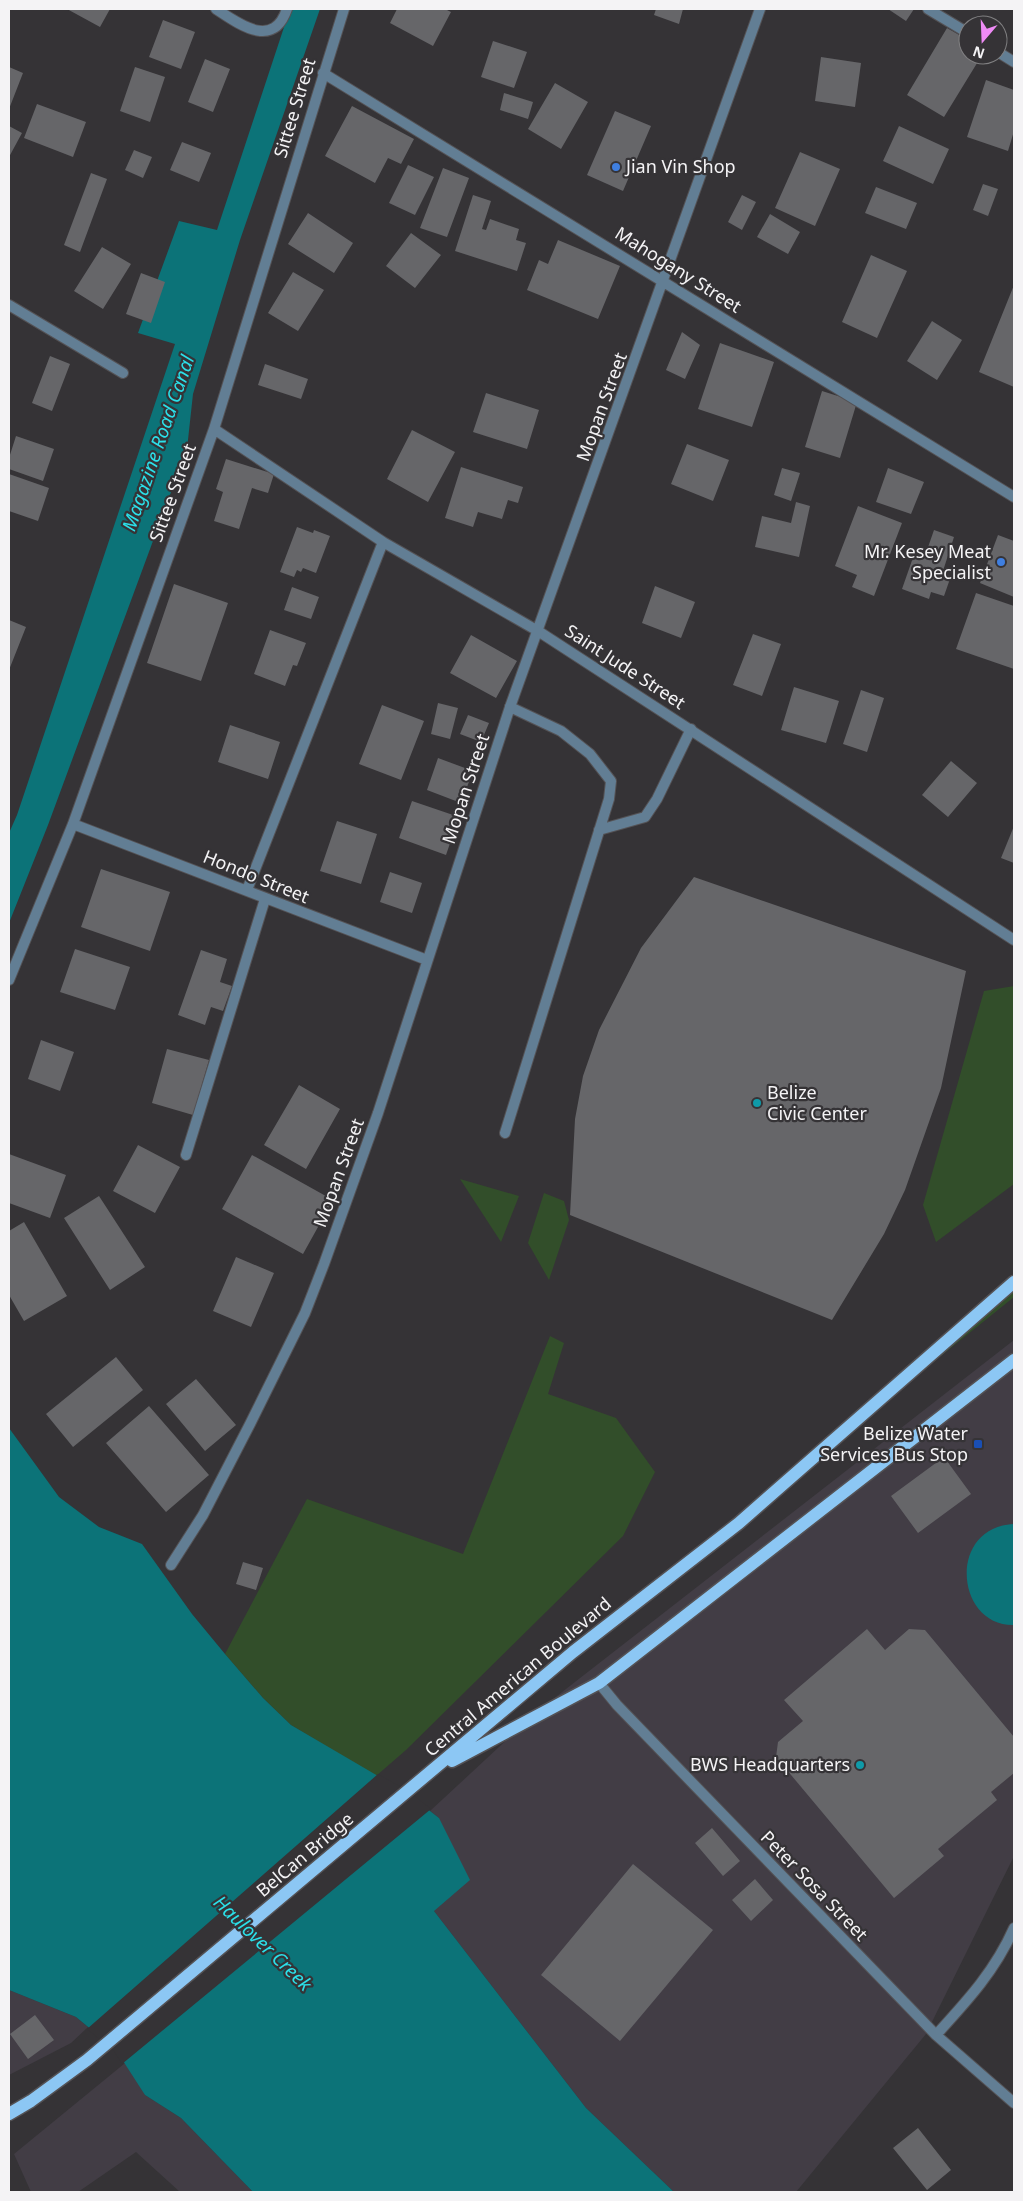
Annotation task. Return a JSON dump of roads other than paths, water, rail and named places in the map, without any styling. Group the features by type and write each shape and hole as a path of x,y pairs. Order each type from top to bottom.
{"main road":[{"name":"Central American Boulevard","path":"430,1773 573,1652 739,1523 1014,1282"},
{"name":"Central American Boulevard","path":"430,1773 599,1683 1014,1360"},
{"name":"BelCan Bridge","path":"31,2101 87,2060 430,1773"},
{"path":"9,2114 31,2101"},
{"path":"9,2122 31,2101"}],"street":[{"path":"216,9 238,24 256,31 267,32 276,27 287,9"},
{"name":"Sittee Street","path":"9,980 73,824 214,429 344,9"},
{"name":"Mopan Street","path":"171,1565 203,1515 305,1312 378,1113 510,707 760,9"},
{"path":"928,9 958,27"},
{"name":"Mahogany Street","path":"323,73 1014,497"},
{"path":"9,305 124,373"},
{"name":"Saint Jude Street","path":"214,429 383,542 538,631 1014,940"},
{"path":"246,890 383,542"},
{"path":"505,1133 609,798 611,781 590,754 561,732 510,707"},
{"path":"599,830 645,817 657,799 691,729"},
{"name":"Hondo Street","path":"73,824 427,960"},
{"path":"186,1155 265,899"},
{"name":"Peter Sosa Street","path":"599,1683 617,1704 936,2035 1014,2103"},
{"path":"936,2035 980,1986 1003,1953 1014,1928"}],"water":[{"name":"Magazine Road Canal","path":"290,9 320,9 240,240 193,394 187,449 48,825 9,923 9,833 17,815 175,344 138,333 179,221 217,230"},
{"name":"Haulover Creek","path":"9,1428 59,1497 99,1527 142,1544 192,1614 263,1698 291,1725 407,1793 439,1818 470,1880 434,1911 586,2108 674,2192 253,2192 181,2118 145,2095 116,2050 76,2017 9,1990"},
{"path":"1014,1524 1014,1625 994,1621 980,1610 970,1594 967,1576 969,1558 977,1541 992,1529"}],"place":[{"name":"Jian Vin Shop","path":"616,167"},
{"name":"Mr. Kesey Meat Specialist","path":"1001,562"},
{"name":"Belize Civic Center","path":"757,1103"},
{"name":"Belize Water Services Bus Stop","path":"978,1444"},
{"name":"BWS Headquarters","path":"860,1765"}]}
